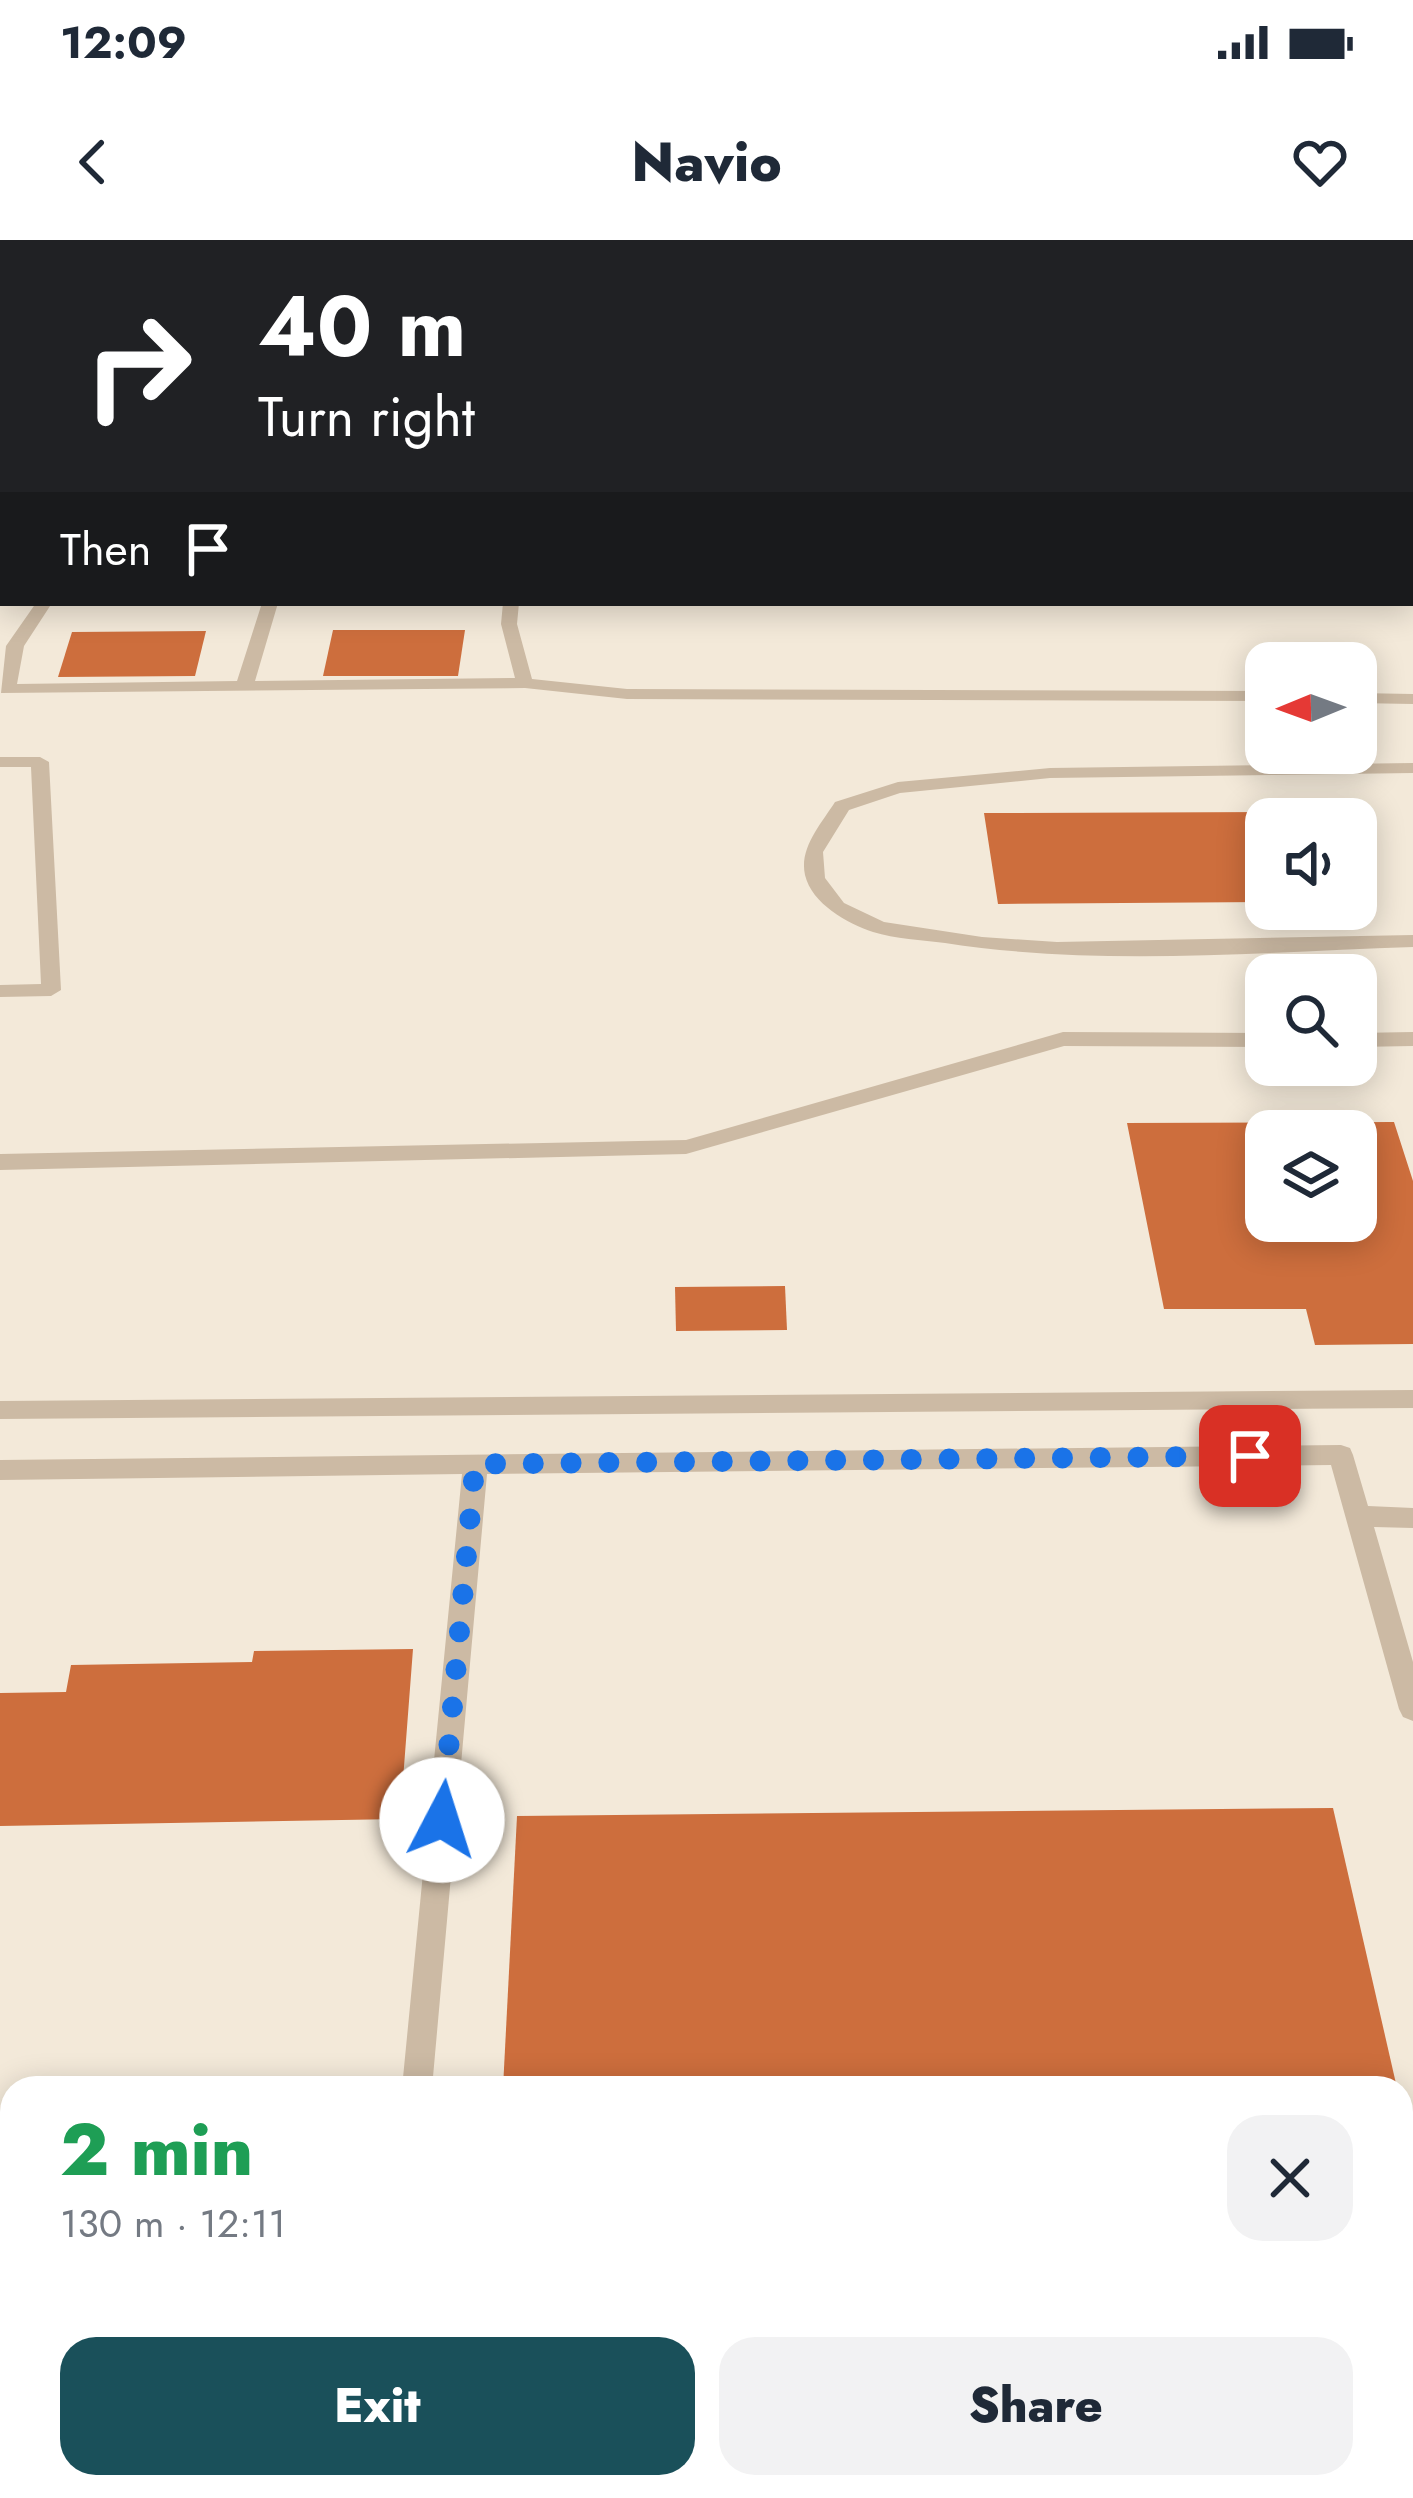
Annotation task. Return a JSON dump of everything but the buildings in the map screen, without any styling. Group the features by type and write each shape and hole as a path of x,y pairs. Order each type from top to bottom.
{"lane":[{"path":"42,606 15,646 7,689 525,683 627,694 1245,696"},
{"path":"244,688 269,606"},
{"path":"512,606 509,624 525,683"},
{"path":"1377,698 1413,699"},
{"path":"0,762 40,762 51,991 0,992"},
{"path":"1413,768 1050,772 898,788 842,806 813,852 815,879 837,907 879,927 962,940 1057,949 1413,941"},
{"path":"0,1162 686,1147 1063,1039 1245,1040"},
{"path":"1377,1040 1413,1039"},
{"path":"0,1409 1413,1400"},
{"path":"0,1470 1341,1455 1413,1709"},
{"path":"418,2076 475,1464"},
{"path":"1358,1516 1413,1518"}],"route":[{"path":"442,1820 475,1464 1250,1456"}]}
